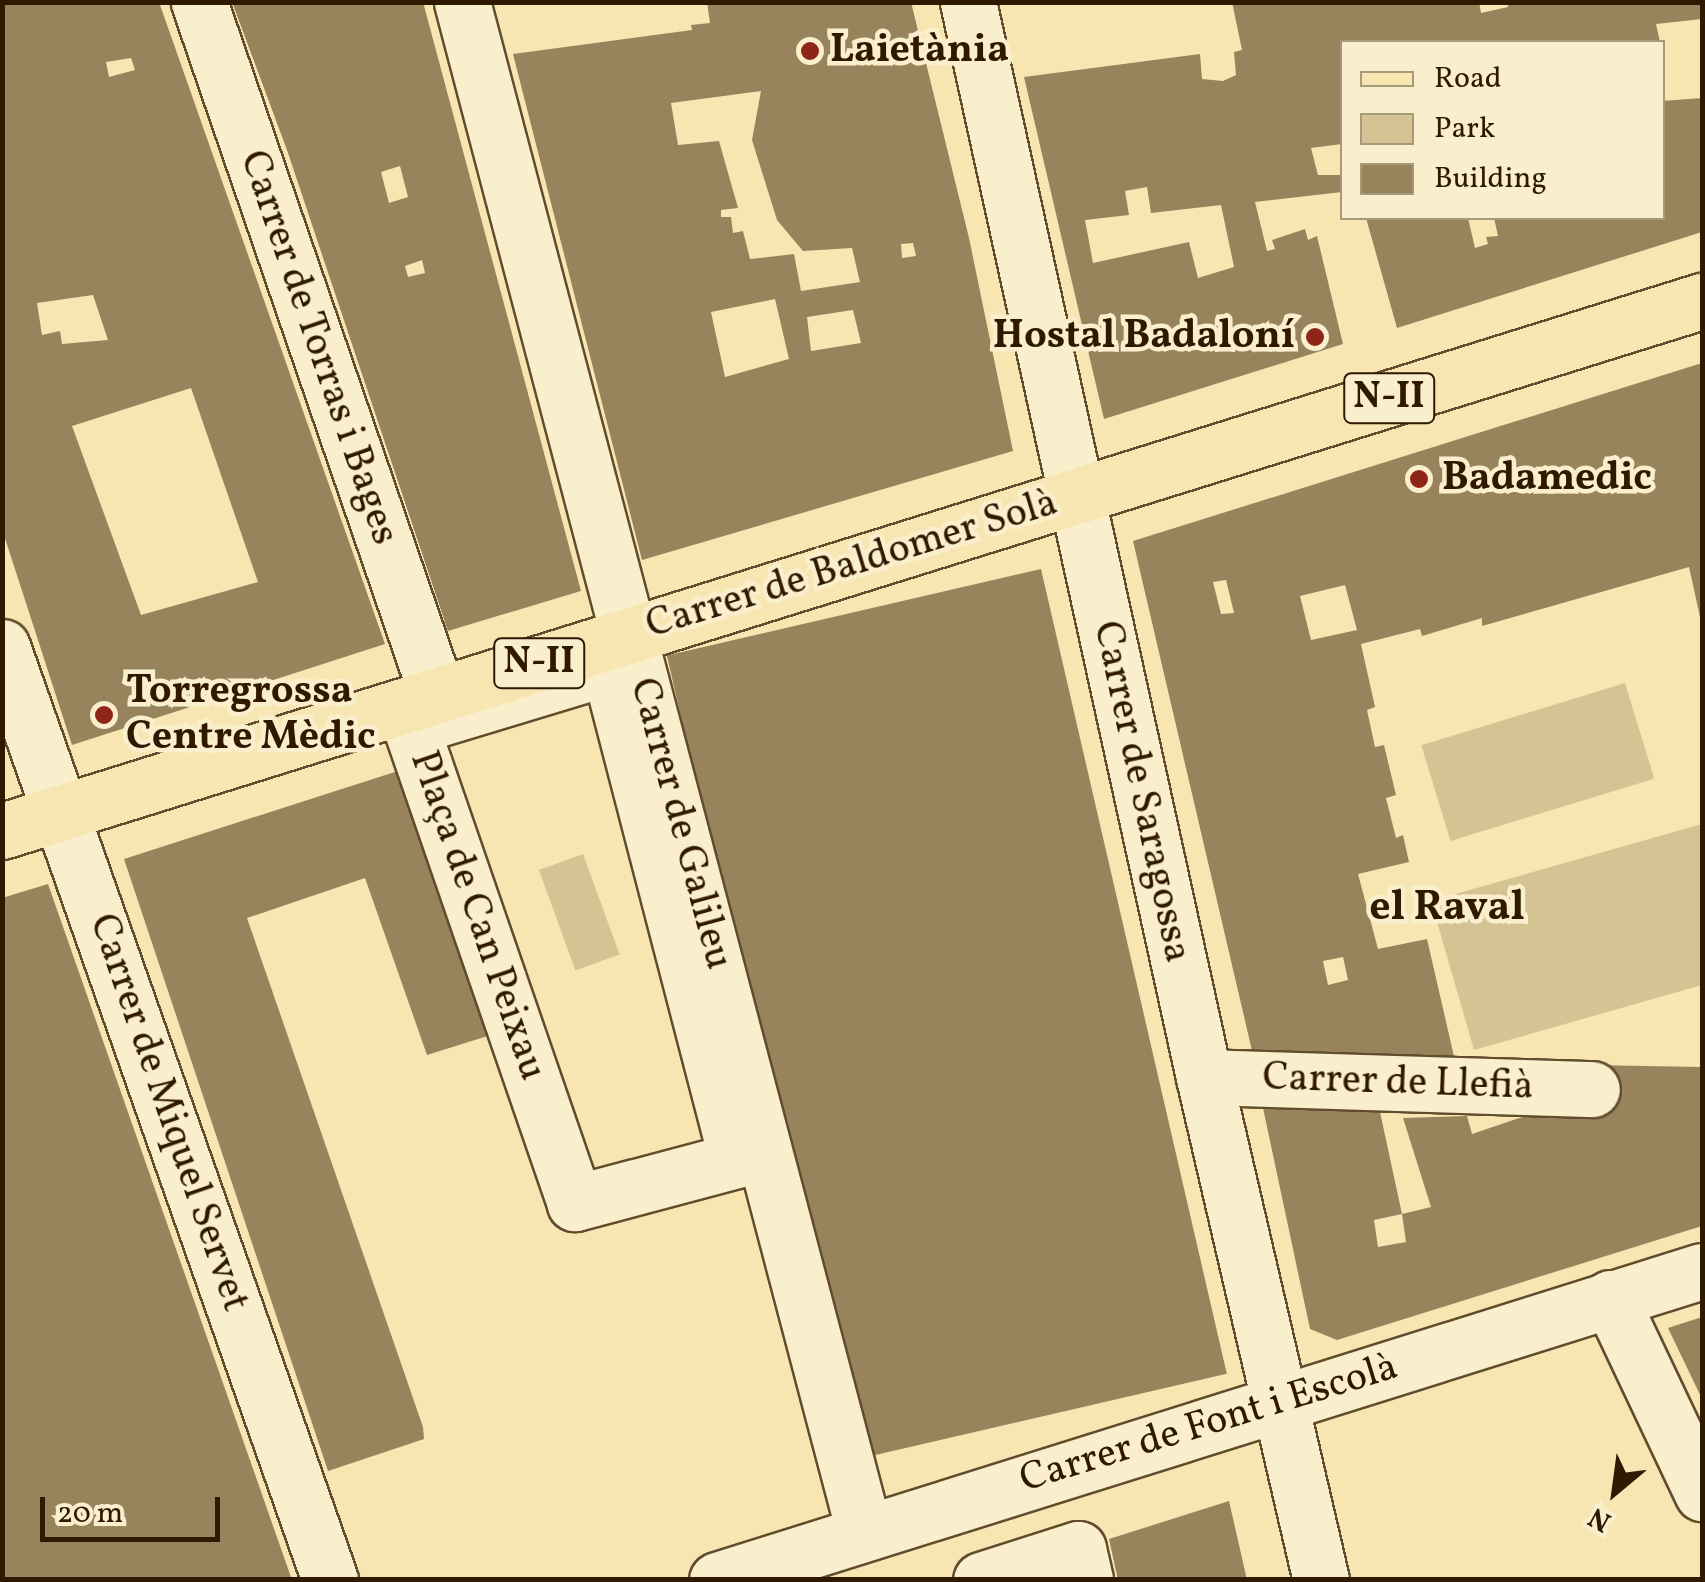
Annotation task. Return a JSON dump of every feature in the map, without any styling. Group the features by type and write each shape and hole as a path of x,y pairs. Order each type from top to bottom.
{"main road":[{"name":"Carrer de Baldomer Solà","path":"2,832 1702,301"}],"street":[{"name":"Carrer de Torras i Bages","path":"199,2 437,694"},
{"name":"Carrer de Galileu","path":"462,2 864,1531"},
{"name":"Carrer de Saragossa","path":"968,2 1204,1077 1321,1580"},
{"name":"Carrer de Miquel Servet","path":"2,647 64,810 330,1580"},
{"name":"Plaça de Can Peixau","path":"609,667 737,1160 575,1203 411,728 609,667"},
{"name":"Carrer de Llefià","path":"1204,1077 1592,1089"},
{"name":"Carrer de Font i Escolà","path":"717,1580 1702,1270"},
{"path":"1610,1298 1702,1493"},
{"path":"981,1580 1078,1549 1085,1580"}],"green space":[{"path":"1625,683 1654,779 1451,841 1421,745"},
{"path":"1702,824 1702,985 1474,1050 1431,901"},
{"path":"583,854 620,955 575,971 539,870"}],"building":[{"path":"2,2 159,2 385,644 72,745 2,529","holes":["131,58 135,70 109,77 106,62","93,295 108,340 62,344 60,331 42,335 37,303","191,388 258,582 141,615 72,426"]},
{"path":"232,2 423,2 581,591 448,631 287,150","holes":["400,166 408,197 389,203 381,172","422,260 425,273 408,277 405,266"]},
{"path":"707,2 911,2 969,238 1013,451 642,560 513,54 692,30 691,25 710,23","holes":["761,91 752,140 777,220 803,251 852,248 860,282 801,291 794,254 750,259 743,231 733,233 731,217 721,217 721,210 738,208 719,141 678,145 671,103","913,243 916,256 902,258 901,244","775,299 789,359 725,377 711,312","853,310 861,343 811,351 807,317"]},
{"path":"1232,2 1479,2 1481,13 1508,7 1508,2 1702,2 1702,19 1656,24 1660,40 1340,40 1340,144 1311,148 1318,175 1340,175 1340,192 1255,202 1267,251 1275,249 1272,240 1305,229 1308,240 1317,236 1343,344 1104,419 1024,77 1200,54 1202,79 1223,81 1236,75 1234,52 1242,50","holes":["1147,187 1151,213 1221,205 1234,267 1198,278 1189,242 1093,263 1085,220 1129,215 1125,191"]},
{"path":"1702,98 1702,232 1397,328 1367,220 1468,220 1475,248 1488,244 1486,237 1498,236 1494,220 1665,220 1665,101"},
{"path":"1702,363 1702,626 1689,567 1482,626 1482,618 1422,636 1420,629 1361,644 1375,707 1367,710 1375,747 1384,745 1396,795 1386,798 1396,838 1403,835 1409,862 1358,874 1378,949 1427,939 1456,1065 1253,1055 1133,541","holes":["1226,580 1234,613 1221,614 1213,582","1345,585 1357,630 1311,640 1300,596","1343,957 1348,980 1328,985 1323,961"]},
{"path":"1041,569 1227,1374 853,1460 667,655"},
{"path":"429,761 520,1026 427,1055 365,878 247,918 423,1427 424,1439 328,1471 124,859"},
{"path":"48,884 292,1580 2,1580 2,898"},
{"path":"1589,1065 1702,1067 1702,1226 1337,1340 1310,1329 1263,1108 1380,1112 1402,1214 1431,1207 1403,1118 1467,1116 1472,1134 1540,1111","holes":["1402,1214 1406,1242 1378,1247 1374,1220"]},
{"path":"1702,1317 1702,1399 1668,1328"},
{"path":"1229,1501 1247,1580 1118,1580 1109,1539"}],"place":[{"name":"Laietània","path":"810,51"},
{"name":"Hostal Badaloní","path":"1315,337"},
{"name":"Badamedic","path":"1419,479"},
{"name":"Torregrossa Centre Mèdic","path":"104,715"}],"district":[{"name":"el Raval","path":"1447,909"}]}
